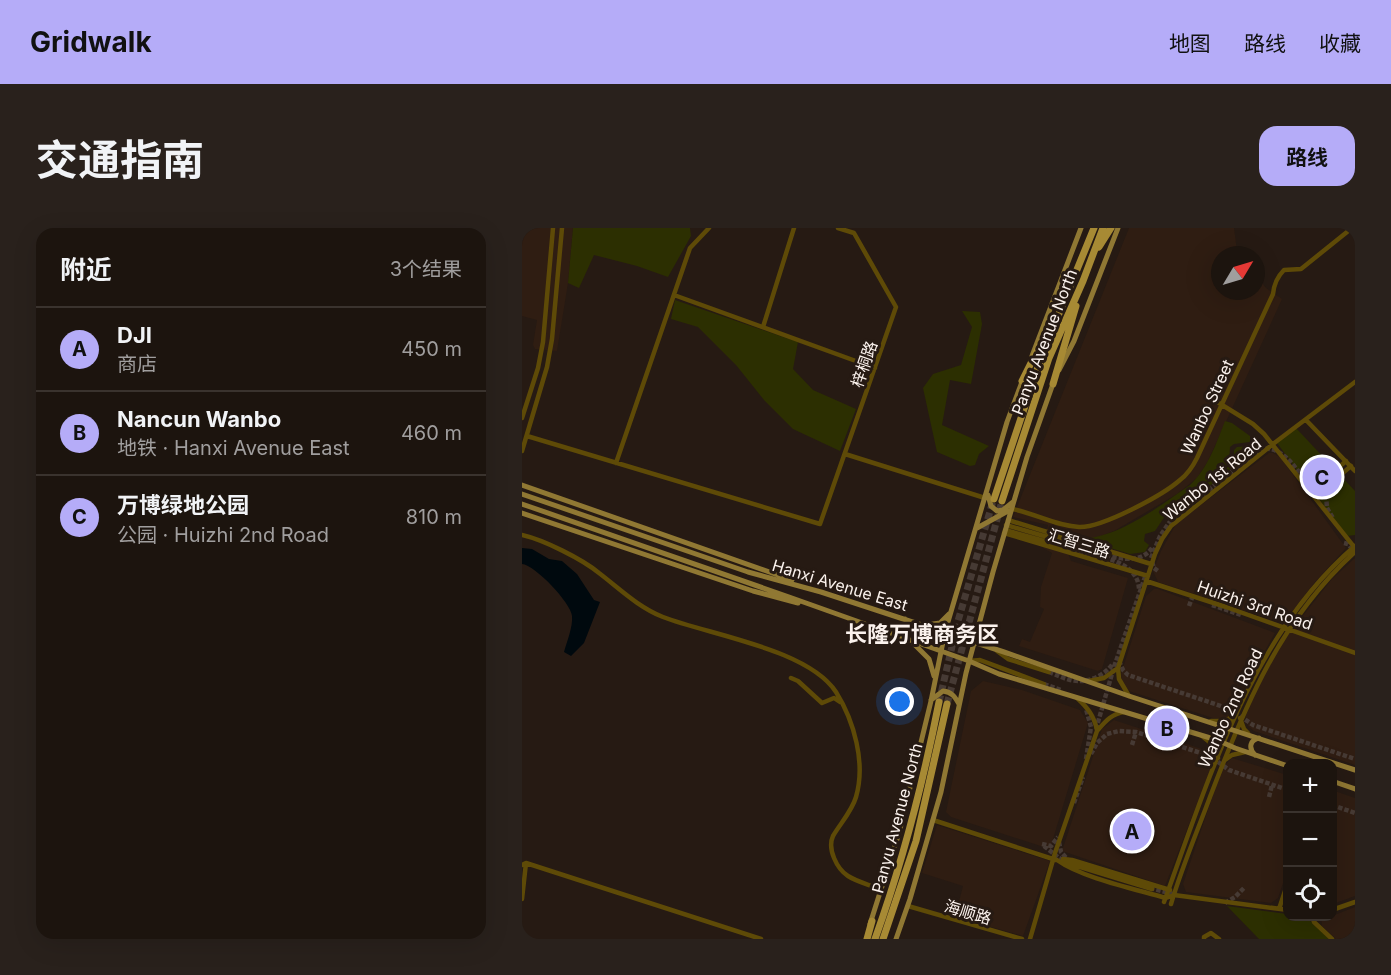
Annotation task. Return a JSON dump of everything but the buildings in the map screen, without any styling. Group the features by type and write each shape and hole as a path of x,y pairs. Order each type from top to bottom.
{"highway":[{"path":"1083,256 1088,228"},
{"name":"Panyu Avenue North","path":"994,499 1042,355 1094,228"},
{"name":"Panyu Avenue North","path":"1002,501 1049,358 1083,281 1103,228"},
{"path":"1091,259 1111,228"},
{"path":"1053,384 1083,281"},
{"path":"1022,381 1072,283"},
{"name":"Panyu Avenue North","path":"875,939 907,843 943,703 916,841 883,939"},
{"path":"865,939 872,921"}],"main road":[{"path":"872,921 899,833 945,632 1007,422 1081,228"},
{"path":"896,939 933,820 969,661 1014,500 1053,384 1074,341 1118,228"},
{"path":"522,485 821,592"},
{"path":"987,491 994,510 1003,510 1014,500"},
{"name":"Hanxi Avenue East","path":"522,494 748,572 821,592 945,632 1355,770"},
{"name":"Hanxi Avenue East","path":"522,504 969,661 999,674 1200,735 1283,765"},
{"path":"977,528 1012,509"},
{"path":"522,513 753,591 808,605"},
{"path":"922,625 940,623 951,610"},
{"path":"905,620 908,625 904,639 929,659 934,681"},
{"path":"931,700 943,691 954,696 960,704"},
{"path":"1255,755 1251,751 1251,744 1260,737"},
{"path":"1337,783 1355,789"}],"street":[{"path":"522,418 538,368 543,342 553,228"},
{"path":"522,451 545,377 551,342 562,228"},
{"path":"527,436 616,463 690,248 709,228"},
{"path":"763,327 794,228"},
{"name":"梓桐路","path":"616,463 820,525 896,307 854,233 838,228"},
{"name":"Wanbo Street","path":"1012,509 1071,526 1087,527 1106,522 1180,481 1197,458 1281,273 1284,270 1301,269 1352,228"},
{"path":"674,295 875,368"},
{"name":"Wanbo 1st Road","path":"1118,668 1151,564 1162,539 1171,526 1355,382"},
{"path":"1214,400 1253,424 1273,444 1355,548"},
{"path":"1306,420 1353,469 1330,484 1326,495"},
{"path":"845,454 985,498"},
{"path":"1314,480 1326,478 1346,461"},
{"path":"1006,527 1074,547"},
{"name":"汇智三路","path":"1006,527 1151,564"},
{"name":"汇智三路","path":"1006,527 1147,579"},
{"path":"522,535 542,540 598,572 645,609 682,624 796,659 827,680 842,703 854,732 859,771 856,798 832,840 832,854 847,876 882,890"},
{"name":"Wanbo 2nd Road","path":"1165,900 1218,759 1270,657 1286,628 1355,548"},
{"name":"Huizhi 3rd Road","path":"1147,579 1355,653"},
{"path":"994,649 1008,659 1048,672"},
{"path":"969,661 980,660 1044,684"},
{"path":"1089,681 1104,678 1118,668"},
{"path":"1118,668 1119,679 1130,696"},
{"path":"791,678 798,681 822,703 834,698 842,703"},
{"path":"1077,698 1088,708 1095,720 1097,731"},
{"path":"1030,939 1097,731 1107,719 1116,713 1126,712"},
{"path":"1209,721 1224,721 1238,717 1248,733"},
{"path":"1200,735 1213,745 1218,759"},
{"name":"Wanbo 2nd Road","path":"1171,904 1224,762 1227,744"},
{"path":"1224,762 1232,755 1247,752"},
{"path":"933,820 1152,889"},
{"path":"1055,859 1072,860 1169,890 1174,895"},
{"path":"1055,859 1090,875 1165,900 1174,895 1283,910"},
{"path":"522,900 524,864 762,939"},
{"path":"1279,909 1283,896"},
{"path":"1337,908 1355,902"},
{"name":"海顺路","path":"908,906 1011,938 1022,939"},
{"path":"1314,921 1332,939"},
{"path":"1203,939 1210,933 1219,939"},
{"path":"1348,939 1353,936 1355,938"}],"shaded area":[{"path":"522,228 573,228 568,283 557,351 535,349 533,345 537,320 522,316"},
{"path":"1129,228 1234,228 1236,246 1211,246 1211,300 1265,300 1265,287 1282,299 1208,461 1197,478 1177,494 1114,531 1096,538 1062,538 1071,561 1128,578 1102,669 1098,671 1019,646 1022,639 1030,642 1044,609 1040,607 1041,587 1052,553 1043,548 1048,525 1013,517"},
{"path":"1269,453 1280,457 1346,548 1315,582 1286,620 1276,621 1158,582 1153,571 1176,524"},
{"path":"522,548 532,549 549,559 562,561 577,574 594,600 600,602 584,643 571,656 564,652 572,625 570,610 543,577 522,564"},
{"path":"1355,558 1355,765 1254,731 1248,726 1245,718 1266,667 1290,632 1332,579"},
{"path":"1154,589 1275,633 1249,679 1233,714 1223,719 1213,718 1129,691 1122,684 1121,674 1146,596"},
{"path":"983,681 1022,690 1080,710 1088,723 1050,849 951,817 946,812 971,691"},
{"path":"1114,720 1214,753 1215,758 1165,886 1062,851 1102,729"},
{"path":"1232,758 1283,774 1283,883 1278,898 1271,903 1186,892 1183,884 1222,768"},
{"path":"1337,792 1355,798 1355,896 1337,903"},
{"path":"937,825 1050,861 1023,936 955,917 963,886 922,873"},
{"path":"1355,907 1355,939 1336,939 1322,926 1321,921 1337,921 1337,914"}],"green space":[{"path":"573,228 690,228 691,236 668,277 594,255 579,288 568,283"},
{"path":"675,300 798,342 793,369 813,390 856,409 840,451 793,429 764,400 736,365 698,327 671,319"},
{"path":"962,311 980,312 982,324 971,384 950,380 942,425 989,446 979,454 975,465 970,466 937,452 923,388 933,374 961,365 972,327"},
{"path":"1225,421 1232,423 1250,436 1250,442 1234,444 1230,447 1229,463 1226,466 1223,462 1217,464 1220,471 1167,513 1155,531 1145,534 1144,541 1149,545 1145,552 1130,554 1081,539 1096,537 1124,527 1190,485 1207,463"},
{"path":"1296,428 1355,491 1355,535 1347,536 1277,443"},
{"path":"1250,446 1250,455 1178,510 1176,507 1233,463 1234,450 1237,447"},
{"path":"1227,906 1283,913 1283,921 1310,921 1329,939 1259,939"}],"tunnel":[{"path":"1151,558 1160,536 1171,520 1260,449 1269,449 1283,455 1295,466 1309,487"},
{"path":"1299,470 1315,480"},
{"path":"1326,495 1327,508 1333,518"},
{"path":"939,702 958,621 993,501"},
{"path":"947,704 1002,501"},
{"path":"1344,543 1353,550"},
{"path":"1075,545 1126,559 1145,555 1152,548"},
{"path":"1073,549 1104,557 1124,566 1132,572 1139,590"},
{"path":"1152,562 1158,571"},
{"path":"1096,729 1114,667 1145,577"},
{"path":"1189,606 1192,598"},
{"path":"1212,605 1241,615"},
{"path":"1119,661 1128,675 1230,709 1253,725 1355,759"},
{"path":"1049,672 1070,680 1083,681 1102,674 1113,663"},
{"path":"1044,684 1061,690"},
{"path":"1086,709 1091,727 1086,759"},
{"path":"1091,754 1097,743 1107,734 1119,731 1136,732 1210,756 1229,770 1283,788"},
{"path":"1132,745 1136,732"},
{"path":"1074,803 1083,777"},
{"path":"1269,797 1272,785"},
{"path":"1337,807 1355,813"},
{"path":"1042,844 1051,846 1058,837"},
{"path":"1059,842 1061,852 1069,861"},
{"path":"1044,846 1067,862"},
{"path":"1150,888 1177,895"},
{"path":"1225,903 1244,888"}],"place":[{"name":"万博绿地公园","path":"1322,477"},
{"name":"Nancun Wanbo","path":"1167,728"},
{"name":"DJI","path":"1132,831"}],"district":[{"name":"长隆万博商务区","path":"922,634"}]}
